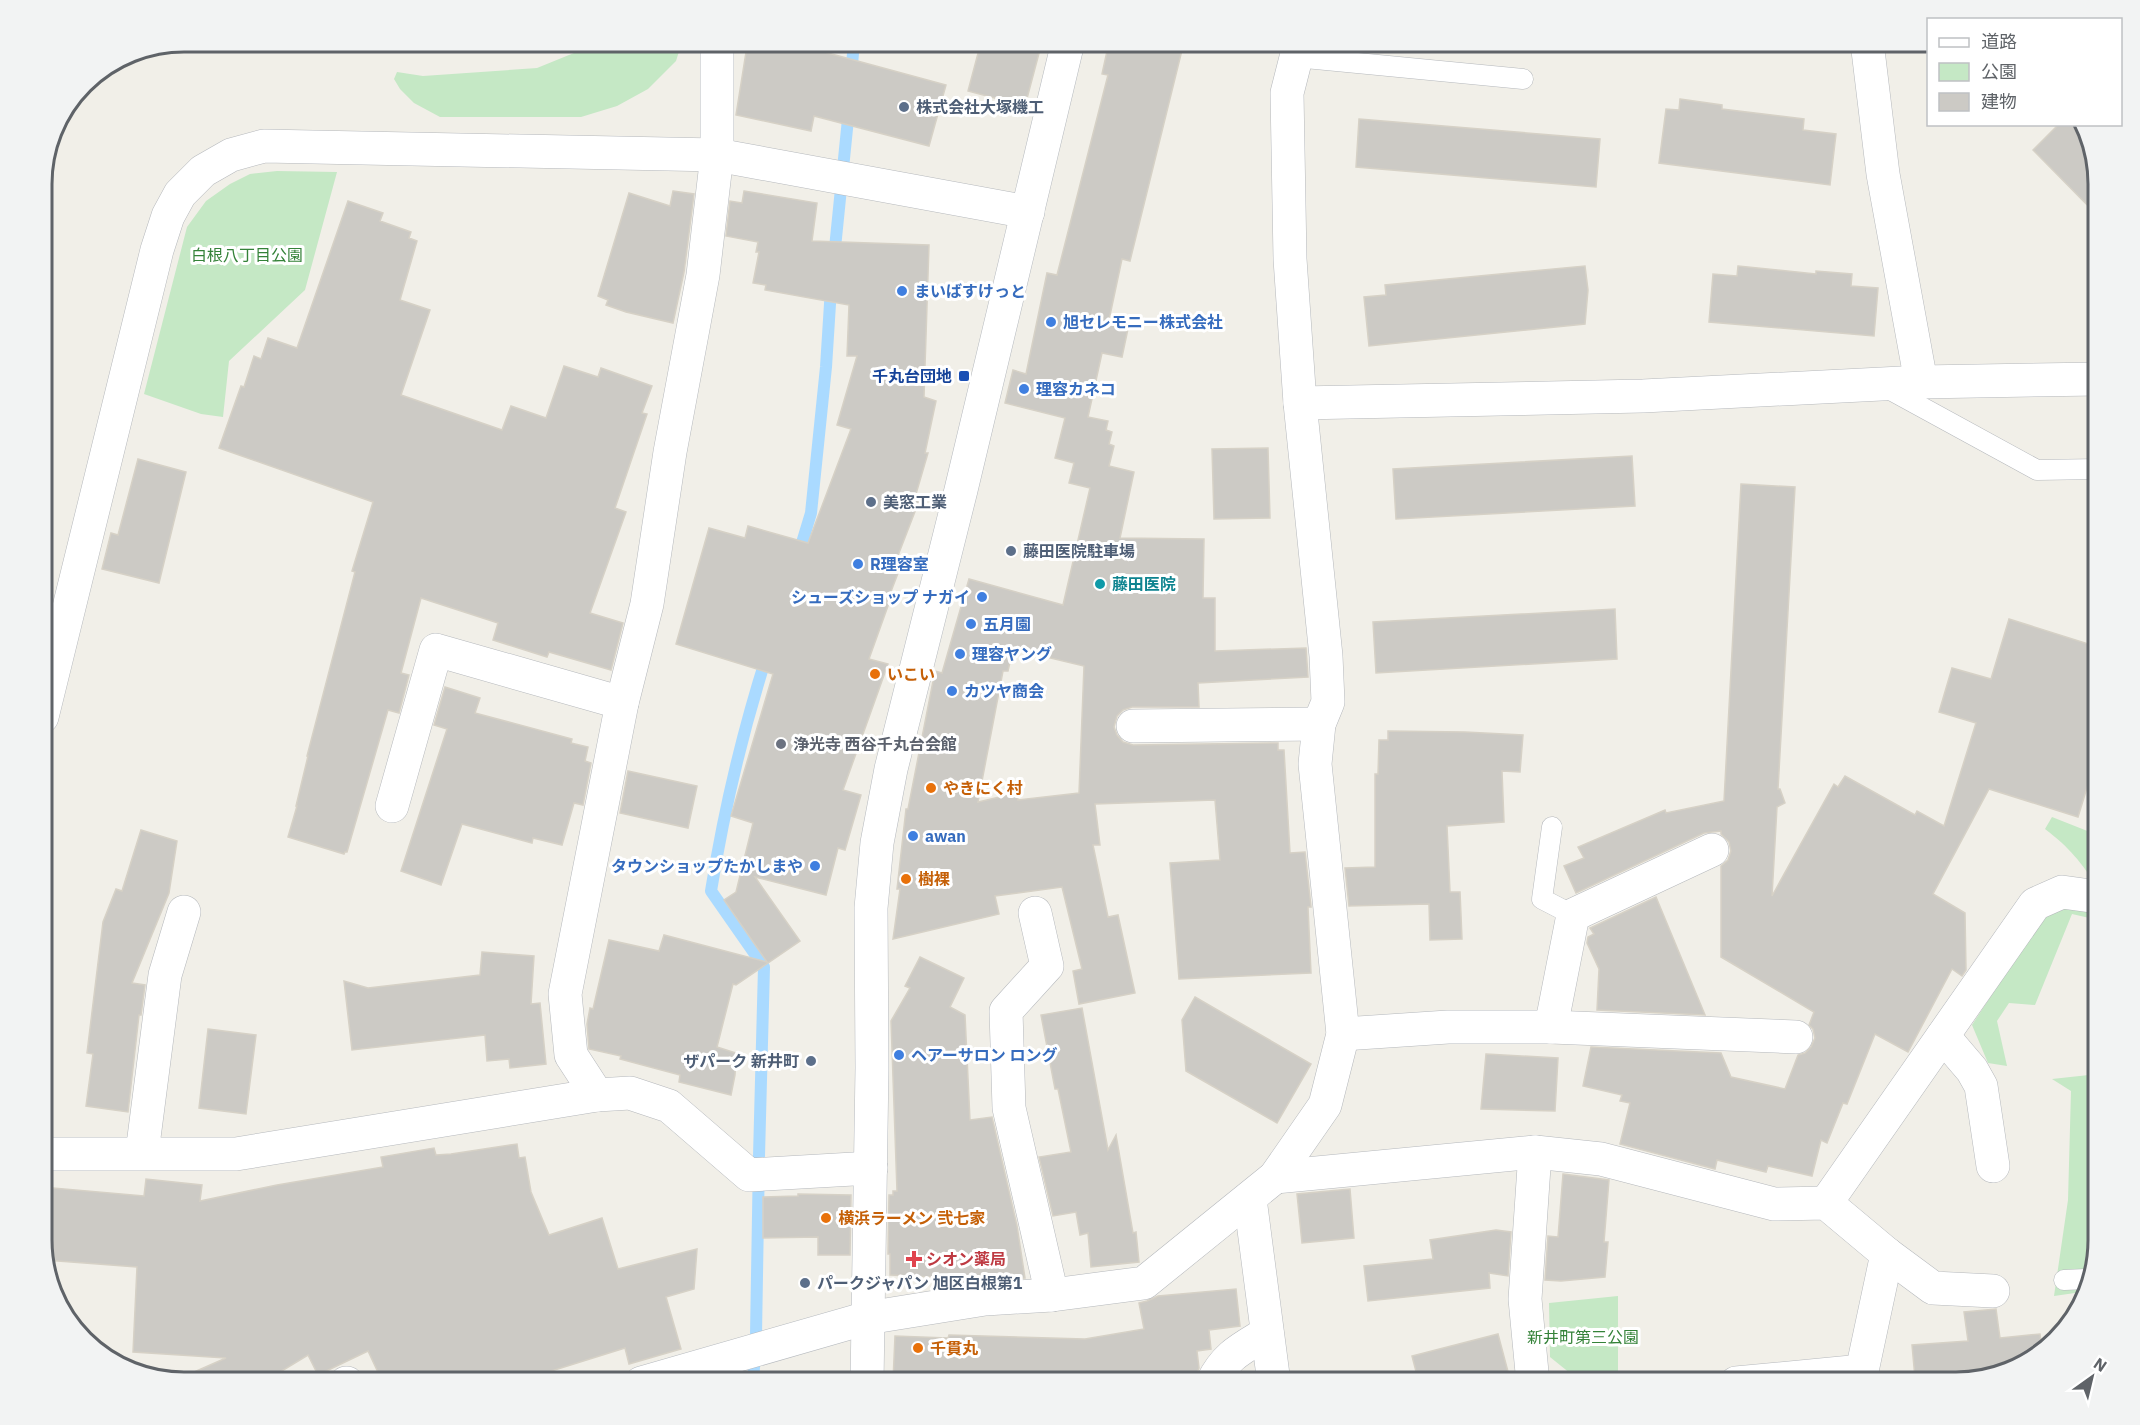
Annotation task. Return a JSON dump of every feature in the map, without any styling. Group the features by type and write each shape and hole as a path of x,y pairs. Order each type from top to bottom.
{"street":[{"path":"597,1095 571,1055 565,994 622,703 647,604 670,452 703,276 717,155 717,52"},
{"path":"867,1372 871,1168 871,908 877,843 891,769 1066,52"},
{"path":"678,1372 867,1318 985,1299 1052,1295 1144,1283 1275,1178 1325,1105 1343,1034 1315,764 1319,724 1328,702 1326,656 1300,403 1290,259 1287,93 1297,52"},
{"path":"1868,52 1883,174 1921,382"},
{"path":"53,672 157,250 168,216 180,195 203,171 231,154 264,146 717,155 1028,212"},
{"path":"1300,403 1643,396 1921,382 2088,379"},
{"path":"392,806 436,650 622,703"},
{"path":"1133,726 1319,724"},
{"path":"1551,1027 1573,915 1712,850"},
{"path":"1826,1203 2036,904 2062,892 2088,896"},
{"path":"142,1153 165,975 184,912"},
{"path":"1035,914 1047,966 1006,1011 1009,1108 1052,1295"},
{"path":"1343,1034 1448,1028 1551,1027 1796,1037"},
{"path":"1943,1036 1972,1070 1980,1086 1993,1166"},
{"path":"53,1154 236,1154 597,1095 630,1093 669,1106 749,1175 871,1168"},
{"path":"1275,1178 1535,1152 1601,1159 1774,1204 1826,1203 1932,1288 1993,1292"},
{"path":"1532,1372 1525,1299 1535,1152"},
{"path":"1250,1199 1272,1372"},
{"path":"1862,1372 1887,1254"},
{"path":"1218,1372 1238,1350 1267,1333"}],"lane":[{"path":"1313,52 1523,79"},
{"path":"1880,384 2037,470 2088,469"},
{"path":"1552,826 1542,899 1573,915"},
{"path":"2064,1280 2081,1279"}],"green space":[{"path":"576,52 679,52 676,61 648,89 617,106 581,117 440,117 414,103 394,79 397,72 423,76 537,68"},
{"name":"白根八丁目公園","path":"277,171 337,172 305,290 229,361 223,417 201,414 144,394 187,227 206,201 230,184 250,174"},
{"path":"2052,817 2088,831 2088,873 2075,856 2045,829"},
{"path":"2061,903 2088,907 2088,918 2072,914 2035,1005 2009,1003 1997,1021 2007,1066 1988,1063 1972,1025 2045,913"},
{"path":"2088,1075 2088,1240 2086,1258 2076,1293 2054,1296 2068,1200 2071,1091 2052,1079"},
{"name":"新井町第三公園","path":"1618,1296 1618,1372 1569,1372 1550,1357 1549,1303"}],"building":[{"path":"746,52 824,52 946,85 929,146 814,116 811,131 736,115"},
{"path":"978,52 1039,52 1025,106 968,91"},
{"path":"1107,52 1182,52 1130,261 1122,259 1109,320 1129,324 1122,357 1102,353 1088,417 1108,421 1106,430 1112,432 1109,444 1114,446 1109,466 1134,472 1120,538 1204,539 1203,598 1215,598 1215,651 1306,648 1308,677 1198,683 1199,707 1132,707 1123,710 1117,716 1114,727 1123,742 1133,745 1278,743 1278,750 1284,750 1290,853 1305,852 1311,907 1308,907 1311,973 1179,979 1170,863 1220,860 1215,800 1095,804 1100,845 1093,845 1108,917 1118,915 1135,993 1079,1004 1073,971 1082,969 1062,887 995,896 999,914 893,939 900,889 897,889 906,809 908,809 935,671 942,673 969,579 1063,605 1090,488 1069,483 1074,463 1055,458 1065,418 1005,403 1013,370 1026,374 1047,273 1057,275 1108,75 1102,74","holes":["1013,649 1084,666 1079,793 1018,800 1017,793 978,802 1003,671 1008,671"]},
{"path":"1680,99 1722,105 1722,109 1804,119 1803,130 1836,134 1830,185 1659,163 1666,109 1679,110"},
{"path":"1359,119 1600,139 1596,187 1356,167"},
{"path":"2057,126 2074,126 2085,159 2088,206 2033,150"},
{"path":"673,191 694,194 684,272 673,323 606,305 608,300 598,296 629,193 670,206"},
{"path":"744,191 817,203 812,241 929,245 924,397 936,401 925,453 928,453 916,494 921,496 894,566 900,568 869,659 888,664 843,790 861,795 845,850 838,848 826,895 755,877 800,941 736,985 733,984 717,1047 736,1053 731,1095 679,1082 680,1075 620,1059 621,1056 589,1049 587,1024 590,1008 593,1009 609,940 659,951 664,935 767,962 724,900 736,892 753,823 731,816 773,674 676,644 709,528 745,538 748,526 808,543 851,429 837,425 857,356 847,356 849,305 765,290 766,285 753,283 759,252 756,252 758,242 726,236 730,201 742,203"},
{"path":"348,201 383,213 380,221 411,232 409,238 417,241 400,300 430,310 401,395 502,430 511,406 546,418 564,366 598,377 601,368 652,386 642,413 647,414 615,508 626,512 590,613 623,623 611,670 549,652 547,657 493,640 498,623 421,598 401,673 409,675 399,713 388,710 347,852 344,854 288,837 355,572 352,571 373,502 219,448 254,356 261,359 268,338 297,348"},
{"path":"1585,266 1588,290 1585,324 1369,346 1364,297 1386,295 1385,285"},
{"path":"1738,266 1816,274 1816,271 1852,274 1851,286 1878,288 1874,336 1709,322 1713,274 1737,276"},
{"path":"1268,448 1270,518 1214,519 1212,449"},
{"path":"1632,456 1635,506 1396,519 1393,469"},
{"path":"138,459 186,472 159,583 102,569 111,533 118,535"},
{"path":"1741,484 1795,487 1778,789 1785,803 1777,807 1772,896 1834,784 1838,787 1845,776 1915,815 1917,811 1944,826 1976,723 1939,712 1952,668 1991,679 2009,619 2088,644 2088,784 2078,817 1989,789 1933,894 1965,913 1966,970 1962,976 1952,969 1908,1052 1875,1034 1847,1104 1843,1103 1827,1143 1821,1140 1812,1176 1768,1166 1766,1172 1717,1160 1715,1169 1620,1144 1630,1103 1620,1101 1622,1095 1583,1086 1591,1047 1721,1053 1731,1077 1785,1089 1798,1055 1805,1053 1811,1047 1815,1038 1813,1029 1809,1025 1814,1012 1721,957 1721,866 1728,860 1731,851 1729,842 1721,831 1704,833 1576,893 1564,866 1584,858 1578,847 1665,810 1666,813 1724,801"},
{"path":"1615,609 1617,659 1376,673 1373,622"},
{"path":"445,687 480,698 475,713 572,739 571,743 588,747 585,761 591,763 583,805 574,803 562,845 533,838 532,843 462,824 441,885 401,871 447,729 434,725"},
{"path":"1388,731 1523,735 1520,772 1502,771 1504,822 1447,826 1450,892 1460,892 1462,939 1430,940 1429,904 1349,906 1345,868 1375,867 1375,774 1378,774 1379,740 1388,740"},
{"path":"628,771 697,786 688,828 620,813"},
{"path":"141,830 177,841 169,893 132,983 145,985 141,1015 139,1015 128,1112 86,1106 93,1054 87,1053 103,922 116,889 122,891"},
{"path":"1656,897 1705,1015 1597,1010 1599,969 1587,943 1588,937 1594,934 1590,928"},
{"path":"482,952 534,956 531,1004 540,1003 546,1064 510,1068 509,1059 487,1061 485,1035 352,1050 344,981 368,988 480,975"},
{"path":"920,957 964,978 950,1007 965,1015 970,1120 992,1117 1017,1226 1025,1278 984,1280 953,1285 953,1278 890,1275 889,1195 897,1191 891,1021 910,988 905,986"},
{"path":"1195,997 1311,1064 1277,1123 1186,1071 1182,1020"},
{"path":"1082,1008 1108,1150 1116,1135 1133,1233 1136,1232 1139,1262 1091,1267 1088,1233 1080,1235 1076,1212 1053,1216 1039,1157 1071,1152 1058,1089 1055,1089 1041,1015"},
{"path":"208,1029 256,1035 246,1114 199,1108"},
{"path":"1486,1054 1558,1058 1555,1111 1481,1109"},
{"path":"517,1144 519,1158 525,1157 531,1192 549,1235 602,1218 618,1269 697,1249 694,1289 666,1297 681,1349 629,1364 625,1348 548,1372 378,1372 368,1351 324,1372 316,1372 308,1355 280,1372 194,1372 226,1358 133,1352 137,1267 54,1261 53,1188 144,1196 146,1179 202,1185 200,1201 383,1167 381,1157 434,1148 436,1155"},
{"path":"1563,1174 1609,1180 1604,1242 1608,1242 1605,1277 1545,1280 1548,1236 1558,1237"},
{"path":"1350,1189 1354,1238 1302,1243 1297,1194"},
{"path":"798,1194 851,1195 850,1255 818,1255 818,1237 763,1238 763,1197 798,1196"},
{"path":"1496,1230 1511,1232 1508,1276 1489,1273 1490,1288 1368,1301 1364,1266 1433,1259 1430,1240"},
{"path":"1236,1289 1240,1326 1209,1330 1211,1349 1197,1351 1197,1372 893,1372 895,1336 948,1338 949,1335 1085,1339 1144,1329 1139,1303 1158,1296"},
{"path":"1996,1309 2000,1338 2040,1334 2041,1341 2022,1355 1990,1368 1956,1372 1914,1372 1912,1345 1968,1341 1964,1312"},
{"path":"1498,1334 1508,1372 1416,1372 1412,1356"}],"waterway":[{"path":"851,76 853,52"},
{"path":"834,258 849,109"},
{"path":"798,556 811,513 826,367 831,288"},
{"path":"754,1372 764,967 711,891 734,772 767,655"}],"place":[{"name":"株式会社大塚機工","path":"904,107"},
{"name":"まいばすけっと","path":"902,291"},
{"name":"旭セレモニー株式会社","path":"1051,322"},
{"name":"千丸台団地","path":"964,376"},
{"name":"理容カネコ","path":"1024,389"},
{"name":"美窓工業","path":"871,502"},
{"name":"藤田医院駐車場","path":"1011,551"},
{"name":"R理容室","path":"858,564"},
{"name":"藤田医院","path":"1100,584"},
{"name":"シューズショップ ナガイ","path":"982,597"},
{"name":"五月園","path":"971,624"},
{"name":"理容ヤング","path":"960,654"},
{"name":"いこい","path":"875,674"},
{"name":"カツヤ商会","path":"952,691"},
{"name":"浄光寺 西谷千丸台会館","path":"781,744"},
{"name":"やきにく村","path":"931,788"},
{"name":"awan","path":"913,836"},
{"name":"タウンショップたかしまや","path":"815,866"},
{"name":"樹裸","path":"906,879"},
{"name":"ヘアーサロン ロング","path":"899,1055"},
{"name":"ザパーク 新井町","path":"811,1061"},
{"name":"横浜ラーメン 弐七家","path":"826,1218"},
{"name":"シオン薬局","path":"914,1259"},
{"name":"パークジャパン 旭区白根第1","path":"805,1283"},
{"name":"千貫丸","path":"918,1348"}]}
